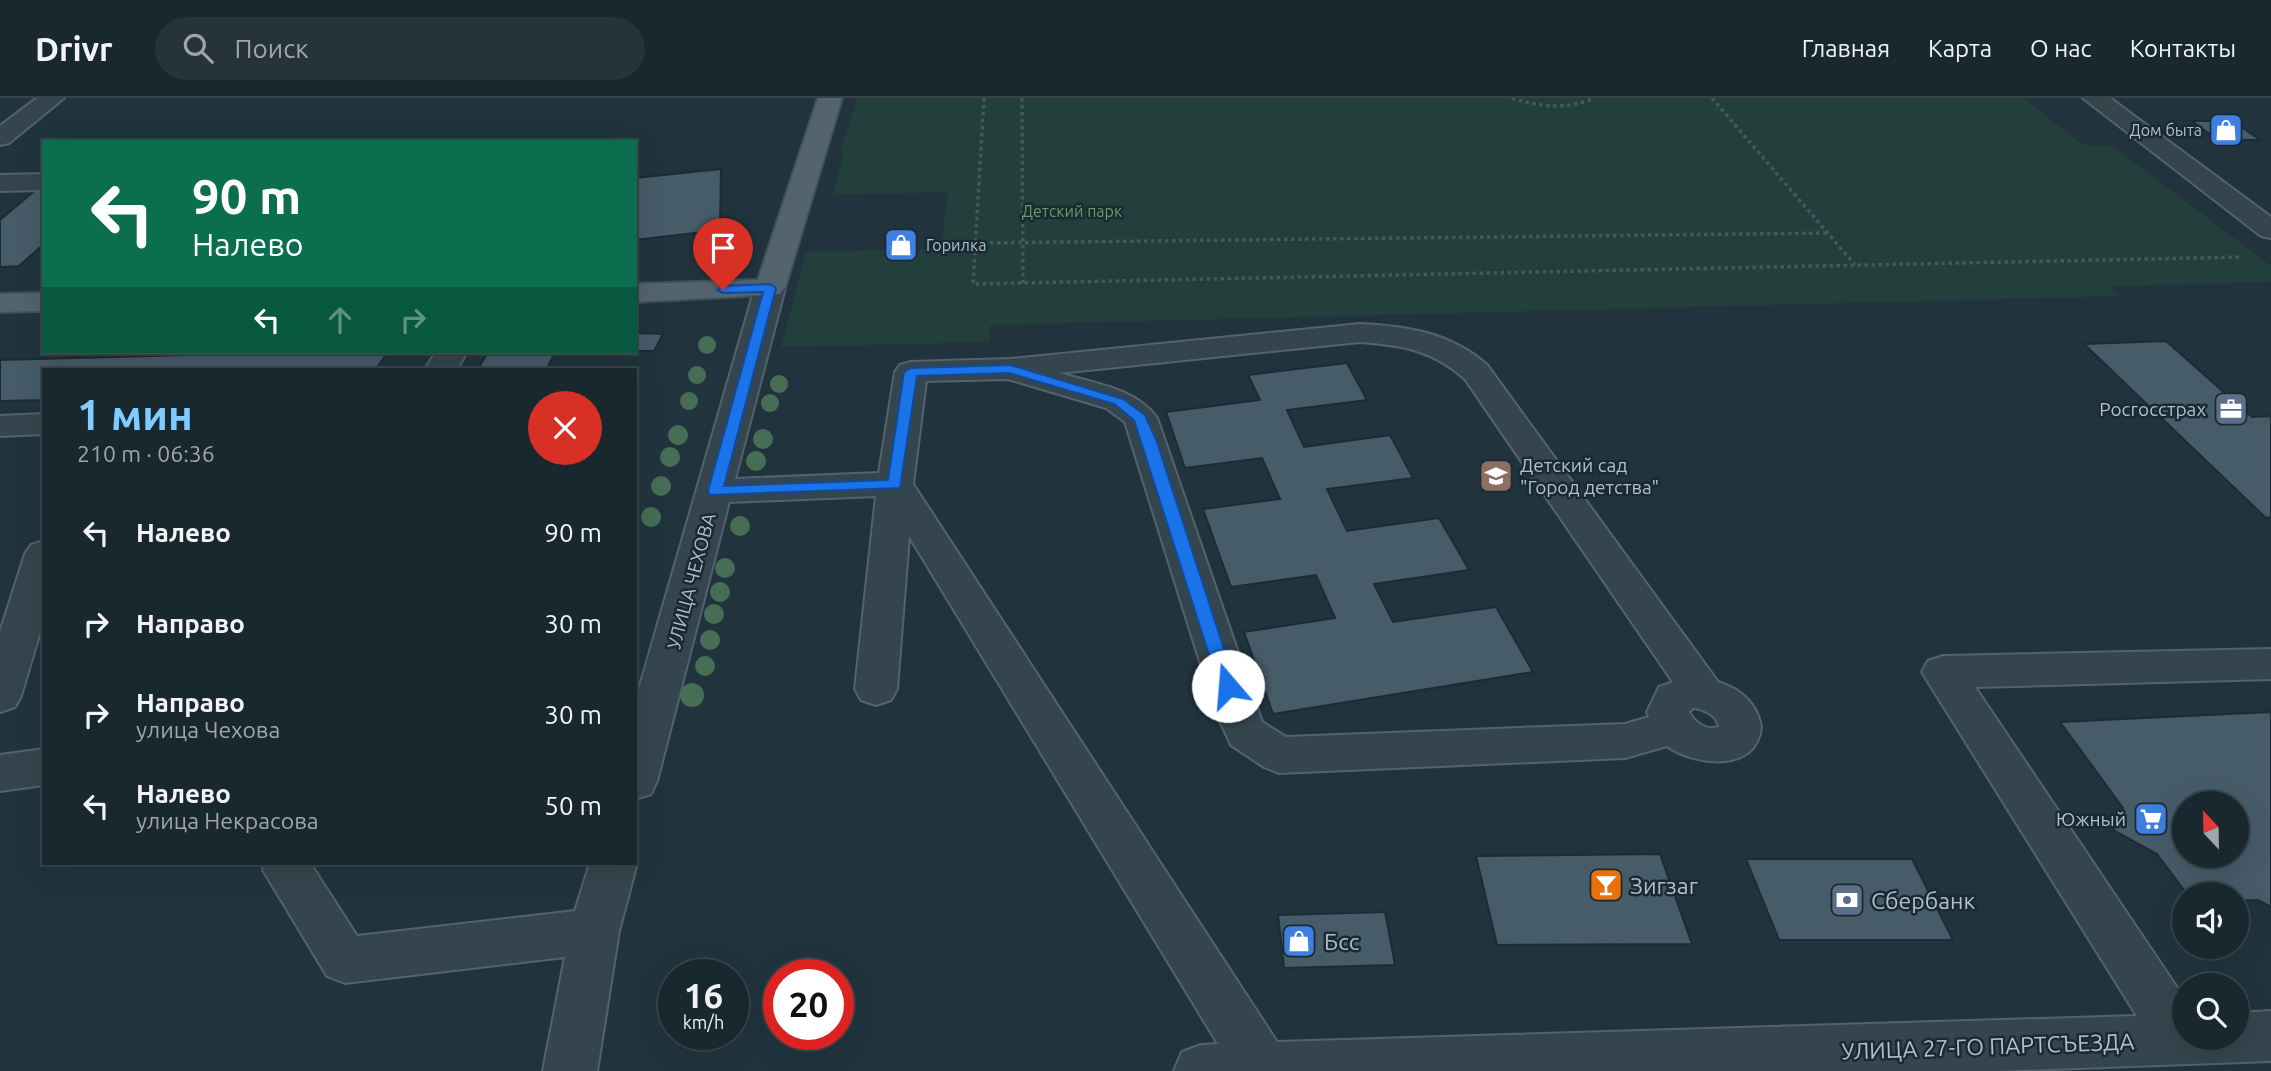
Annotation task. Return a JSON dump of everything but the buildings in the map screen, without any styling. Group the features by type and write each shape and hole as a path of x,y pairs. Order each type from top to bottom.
{"main road":[{"name":"УЛИЦА ЧЕХОВА","path":"770,288 830,98"},
{"path":"637,293 770,288"},
{"path":"0,303 42,302"}],"street":[{"path":"0,138 52,98"},
{"path":"2095,98 2271,230"},
{"path":"0,119 24,119"},
{"path":"0,183 42,182"},
{"name":"УЛИЦА ЧЕХОВА","path":"637,774 770,288"},
{"path":"876,689 895,484 911,372 1010,369 1360,333 1392,334 1443,346 1461,357 1476,372 1703,693"},
{"path":"1010,369 1118,401 1140,418 1236,710 1246,733 1279,755 1604,744 1675,727"},
{"path":"0,426 42,424"},
{"path":"715,491 895,484"},
{"path":"895,484 1263,1069"},
{"path":"0,696 42,560"},
{"path":"2172,993 1943,672 2271,664"},
{"path":"1692,692 1714,696 1733,710 1741,727 1739,735 1724,746 1712,746 1687,738 1675,727 1668,712 1674,698 1692,692"},
{"path":"0,773 42,767"},
{"path":"287,865 287,870 345,960 594,931"},
{"path":"570,1071 594,931 612,865"},
{"path":"2249,1037 2271,1036"},
{"name":"УЛИЦА 27-ГО ПАРТСЪЕЗДА","path":"1201,1071 2172,1040"}],"path":[{"path":"984,98 973,284 2244,257"},
{"path":"1022,98 1023,283"},
{"path":"1512,98 1540,105 1559,105 1576,104 1594,98"},
{"path":"1712,98 1760,158 1856,265"},
{"path":"976,243 1828,233"}],"green space":[{"name":"Детский парк","path":"857,98 2024,98 2083,145 2111,145 2271,266 2271,282 2110,286 2120,296 990,325 989,342 781,347 806,252 941,249 948,192 833,195 843,156 840,152"}],"place":[{"name":"Дом быта","path":"2226,130"},
{"name":"Горилка","path":"901,245"},
{"name":"Росгосстрах","path":"2231,409"},
{"name":"Детский сад \"Город детства\"","path":"1496,476"},
{"name":"Южный","path":"2151,819"},
{"name":"Зигзаг","path":"1606,885"},
{"name":"Сбербанк","path":"1847,900"},
{"name":"Бсс","path":"1299,941"}],"route":[{"path":"723,290 770,288 715,491 895,484 911,372 1010,369 1118,401 1140,418 1150,442 1228,686"}]}
